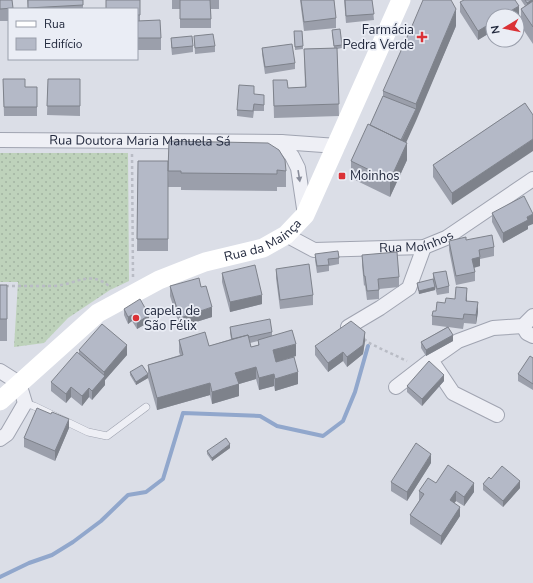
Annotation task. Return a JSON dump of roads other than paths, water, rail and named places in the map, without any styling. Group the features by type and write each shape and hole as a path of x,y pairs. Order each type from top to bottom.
{"street":[{"name":"Rua da Mainça","path":"0,401 98,313 159,280 205,262 263,248 286,235 305,215 338,146 401,0"},
{"name":"Rua Doutora Maria Manuela Sá","path":"0,140 281,142 338,146"},
{"path":"281,142 292,156 298,168 305,215"},
{"name":"Rua Moínhos","path":"286,235 314,250 424,247 446,238 533,179"},
{"path":"348,327 380,308 409,288 424,247"},
{"path":"396,387 458,341 493,328 523,326 533,316"},
{"path":"523,326 527,333 533,336"},
{"path":"425,364 453,393 497,415"},
{"path":"0,371 19,383 25,403 7,434 0,440"}],"lane":[{"path":"25,403 88,432 107,436 146,407"}],"waterway":[{"path":"0,577 29,563 52,555 73,542 101,521 128,495 146,492 163,479 183,413 260,416 277,426 323,436 343,421 355,392 368,346"}],"place":[{"name":"Farmácia Pedra Verde","path":"422,37"},
{"name":"Moinhos","path":"342,176"},
{"name":"capela de São Félix","path":"136,318"}]}
